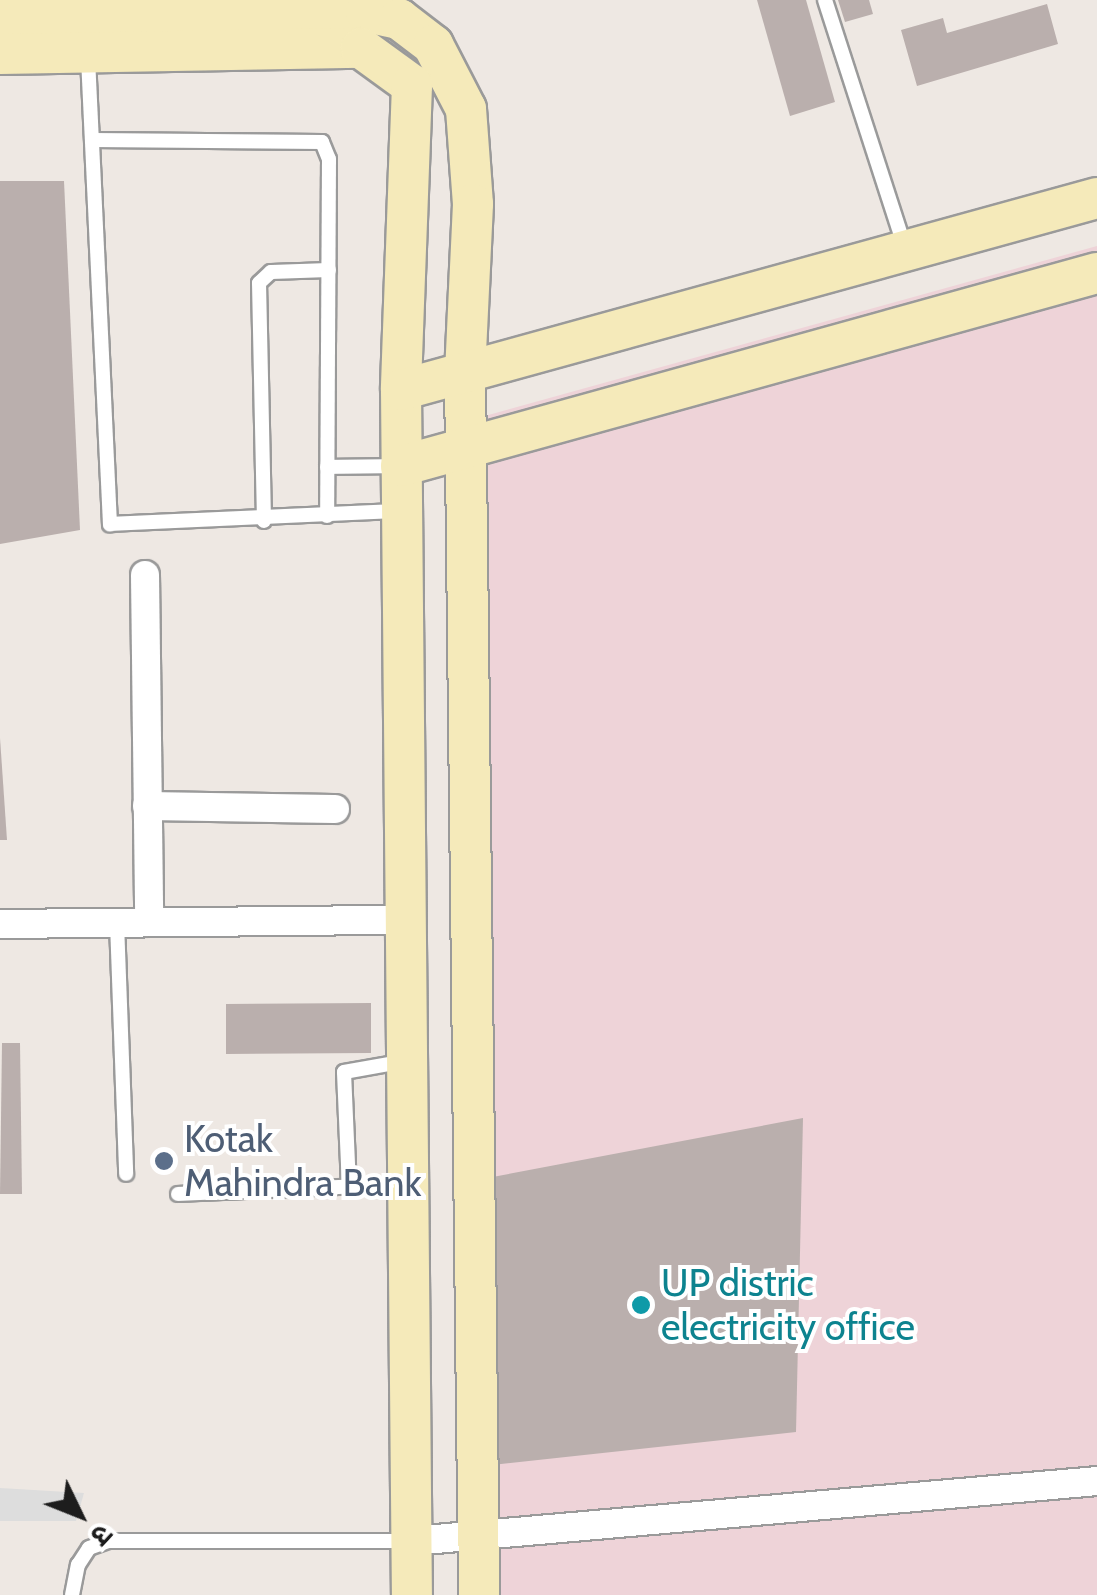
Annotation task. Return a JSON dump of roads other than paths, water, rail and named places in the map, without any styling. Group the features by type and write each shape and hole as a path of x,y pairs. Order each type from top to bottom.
{"street":[{"path":"0,54 72,41 366,12 399,19 433,44 466,109 473,204 464,373 479,1595"},
{"path":"0,17 72,41 361,48 404,72 417,107 401,390 412,1595"},
{"path":"404,72 433,44"},
{"path":"401,390 1097,198"},
{"path":"402,466 1097,274"},
{"path":"145,575 148,922"},
{"path":"148,806 335,809"},
{"path":"0,924 406,920"},
{"path":"413,1541 481,1540 1097,1481"}],"lane":[{"path":"826,0 906,249"},
{"path":"72,41 92,140 107,520 124,528 402,511"},
{"path":"92,140 322,142 330,159 328,516"},
{"path":"264,521 259,283 270,272 328,270"},
{"path":"327,467 402,466"},
{"path":"116,923 126,1174"},
{"path":"349,1187 344,1072 407,1061"},
{"path":"178,1194 409,1184"},
{"path":"72,1595 78,1565 89,1548 108,1541 413,1541"}],"place":[{"name":"Kotak Mahindra Bank","path":"164,1161"},
{"name":"UP distric electricity office","path":"641,1305"}]}
